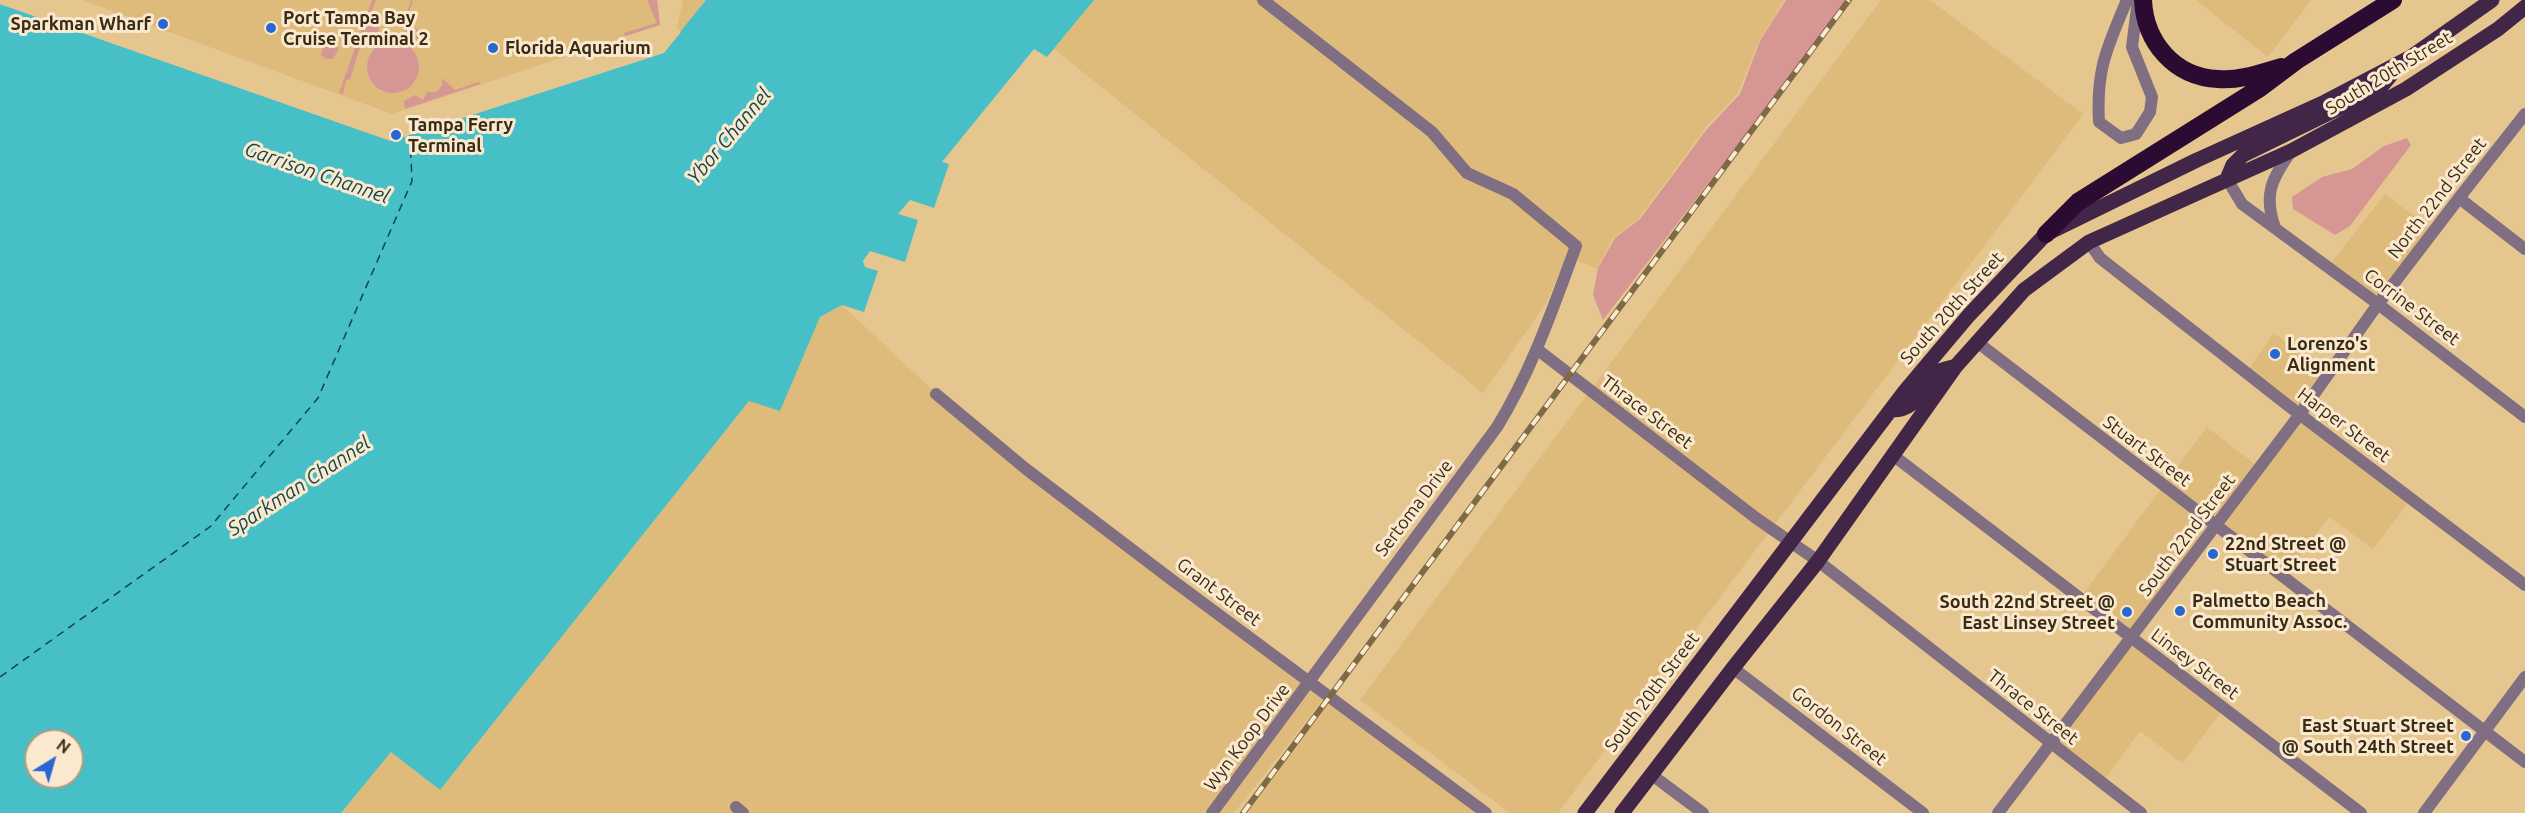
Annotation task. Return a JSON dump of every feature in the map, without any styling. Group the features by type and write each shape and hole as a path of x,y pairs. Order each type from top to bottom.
{"highway":[{"path":"2143,0 2148,28 2158,47 2174,64 2196,75 2219,80 2239,78 2296,61"},
{"path":"2046,234 2078,202 2260,88 2296,61 2393,0"}],"main road":[{"name":"South 20th Street","path":"1585,813 1891,410 1969,315 2046,234 2196,160 2325,102 2402,62 2458,26 2492,0"},
{"name":"South 20th Street","path":"1622,813 1818,561 1956,366 2024,290 2089,242 2291,151 2406,89 2498,29 2525,7"},
{"path":"2227,179 2233,165 2243,155 2380,88 2402,62"},
{"path":"1891,410 1900,410 1915,402 1938,372 1956,366"}],"street":[{"path":"1263,0 1432,132 1467,173 1513,194 1576,246 1538,350"},
{"path":"2127,0 2103,58 2097,93 2099,122 2121,138 2136,134 2150,112 2152,97 2132,47 2138,0"},
{"name":"North 22nd Street","path":"2378,304 2525,114"},
{"path":"2275,228 2270,211 2269,193 2274,177 2291,151"},
{"name":"Corrine Street","path":"2227,179 2242,204 2378,304 2525,417"},
{"path":"2459,198 2525,249"},
{"name":"Harper Street","path":"2089,242 2100,258 2525,585"},
{"name":"South 22nd Street","path":"1998,813 2300,414 2378,304"},
{"name":"Stuart Street","path":"1977,342 2525,762"},
{"name":"Thrace Street","path":"1538,350 1756,518 1792,541 2141,813"},
{"name":"Sertoma Drive","path":"1310,682 1365,603 1497,427 1512,403 1538,350"},
{"name":"Grant Street","path":"936,394 1026,469 1486,813"},
{"name":"Linsey Street","path":"1894,456 2361,813"},
{"name":"Gordon Street","path":"1733,668 1923,813"},
{"path":"2424,813 2525,677"},
{"name":"Wyn Koop Drive","path":"1212,813 1310,682"},
{"path":"1652,774 1703,813"}],"shaded area":[{"path":"82,0 657,0 660,25 392,114"},
{"path":"372,0 376,0 368,21 378,24 379,31 361,44 350,79 346,80 343,94 339,93"},
{"path":"409,0 413,1 404,24 424,32 416,39 404,35 406,29 401,27 411,1"},
{"path":"647,0 657,0 660,25 625,36 624,33 657,23"},
{"path":"683,0 706,0 681,32 677,28"},
{"path":"1094,0 1784,0 1758,43 1738,93 1707,126 1639,218 1612,239 1597,269 1567,256 1545,305 1483,393 1054,49"},
{"path":"1786,0 1849,0 1603,320 1593,295 1598,268 1615,238 1640,219 1707,129 1740,94 1760,41"},
{"path":"1881,0 1930,0 2083,114 1558,813 1510,813 1360,700"},
{"path":"2196,0 2311,0 2268,57"},
{"path":"393,41 403,43 411,49 417,57 419,67 417,77 411,85 403,91 393,93 383,91 375,85 369,77 367,67 369,57 375,49 383,43"},
{"path":"324,43 339,48 333,59 326,59 321,55"},
{"path":"442,78 455,90 479,82 480,84 405,109 404,101 415,95 423,100 427,92 437,92 442,85"},
{"path":"2407,138 2411,145 2350,226 2335,235 2293,209 2292,197 2322,177 2352,169 2384,146"},
{"path":"2385,194 2434,231 2379,304 2328,267"},
{"path":"842,305 946,403 1326,696 1234,813 341,813 391,752 440,790 749,401 780,411 820,317"},
{"path":"2274,333 2329,376 2301,413 2410,500 2373,549 2329,517 2286,574 2217,524 2299,413 2246,373"},
{"path":"2207,427 2257,466 2132,637 2224,709 2182,763 2140,731 2104,780 2050,742 2131,637 2080,598"},
{"path":"1328,697 1480,813 1240,813"}],"water":[{"path":"706,0 1094,0 1047,57 1034,49 942,162 949,164 934,208 910,200 898,214 918,220 905,262 870,251 863,261 865,267 878,271 864,312 842,305 820,317 780,411 749,401 440,790 391,752 341,813 0,813 0,4 391,141 663,53"}],"pier":[{"path":"0,1 391,138 662,51 679,30 681,32 664,53 391,141 0,4"}],"ferry route":[{"path":"0,677 211,526 318,398 412,181 410,135"}],"railway":[{"path":"1243,813 1849,0"}],"place":[{"name":"Sparkman Wharf","path":"163,24"},
{"name":"Port Tampa Bay Cruise Terminal 2","path":"271,28"},
{"name":"Florida Aquarium","path":"493,48"},
{"name":"Tampa Ferry Terminal","path":"396,135"},
{"name":"Lorenzo's Alignment","path":"2275,354"},
{"name":"22nd Street @ Stuart Street","path":"2213,554"},
{"name":"Palmetto Beach Community Assoc.","path":"2180,611"},
{"name":"South 22nd Street @ East Linsey Street","path":"2127,612"},
{"name":"East Stuart Street @ South 24th Street","path":"2466,736"}],"water label":[{"name":"Ybor Channel","path":"729,136"},
{"name":"Garrison Channel","path":"317,173"},
{"name":"Sparkman Channel","path":"299,486"}]}
